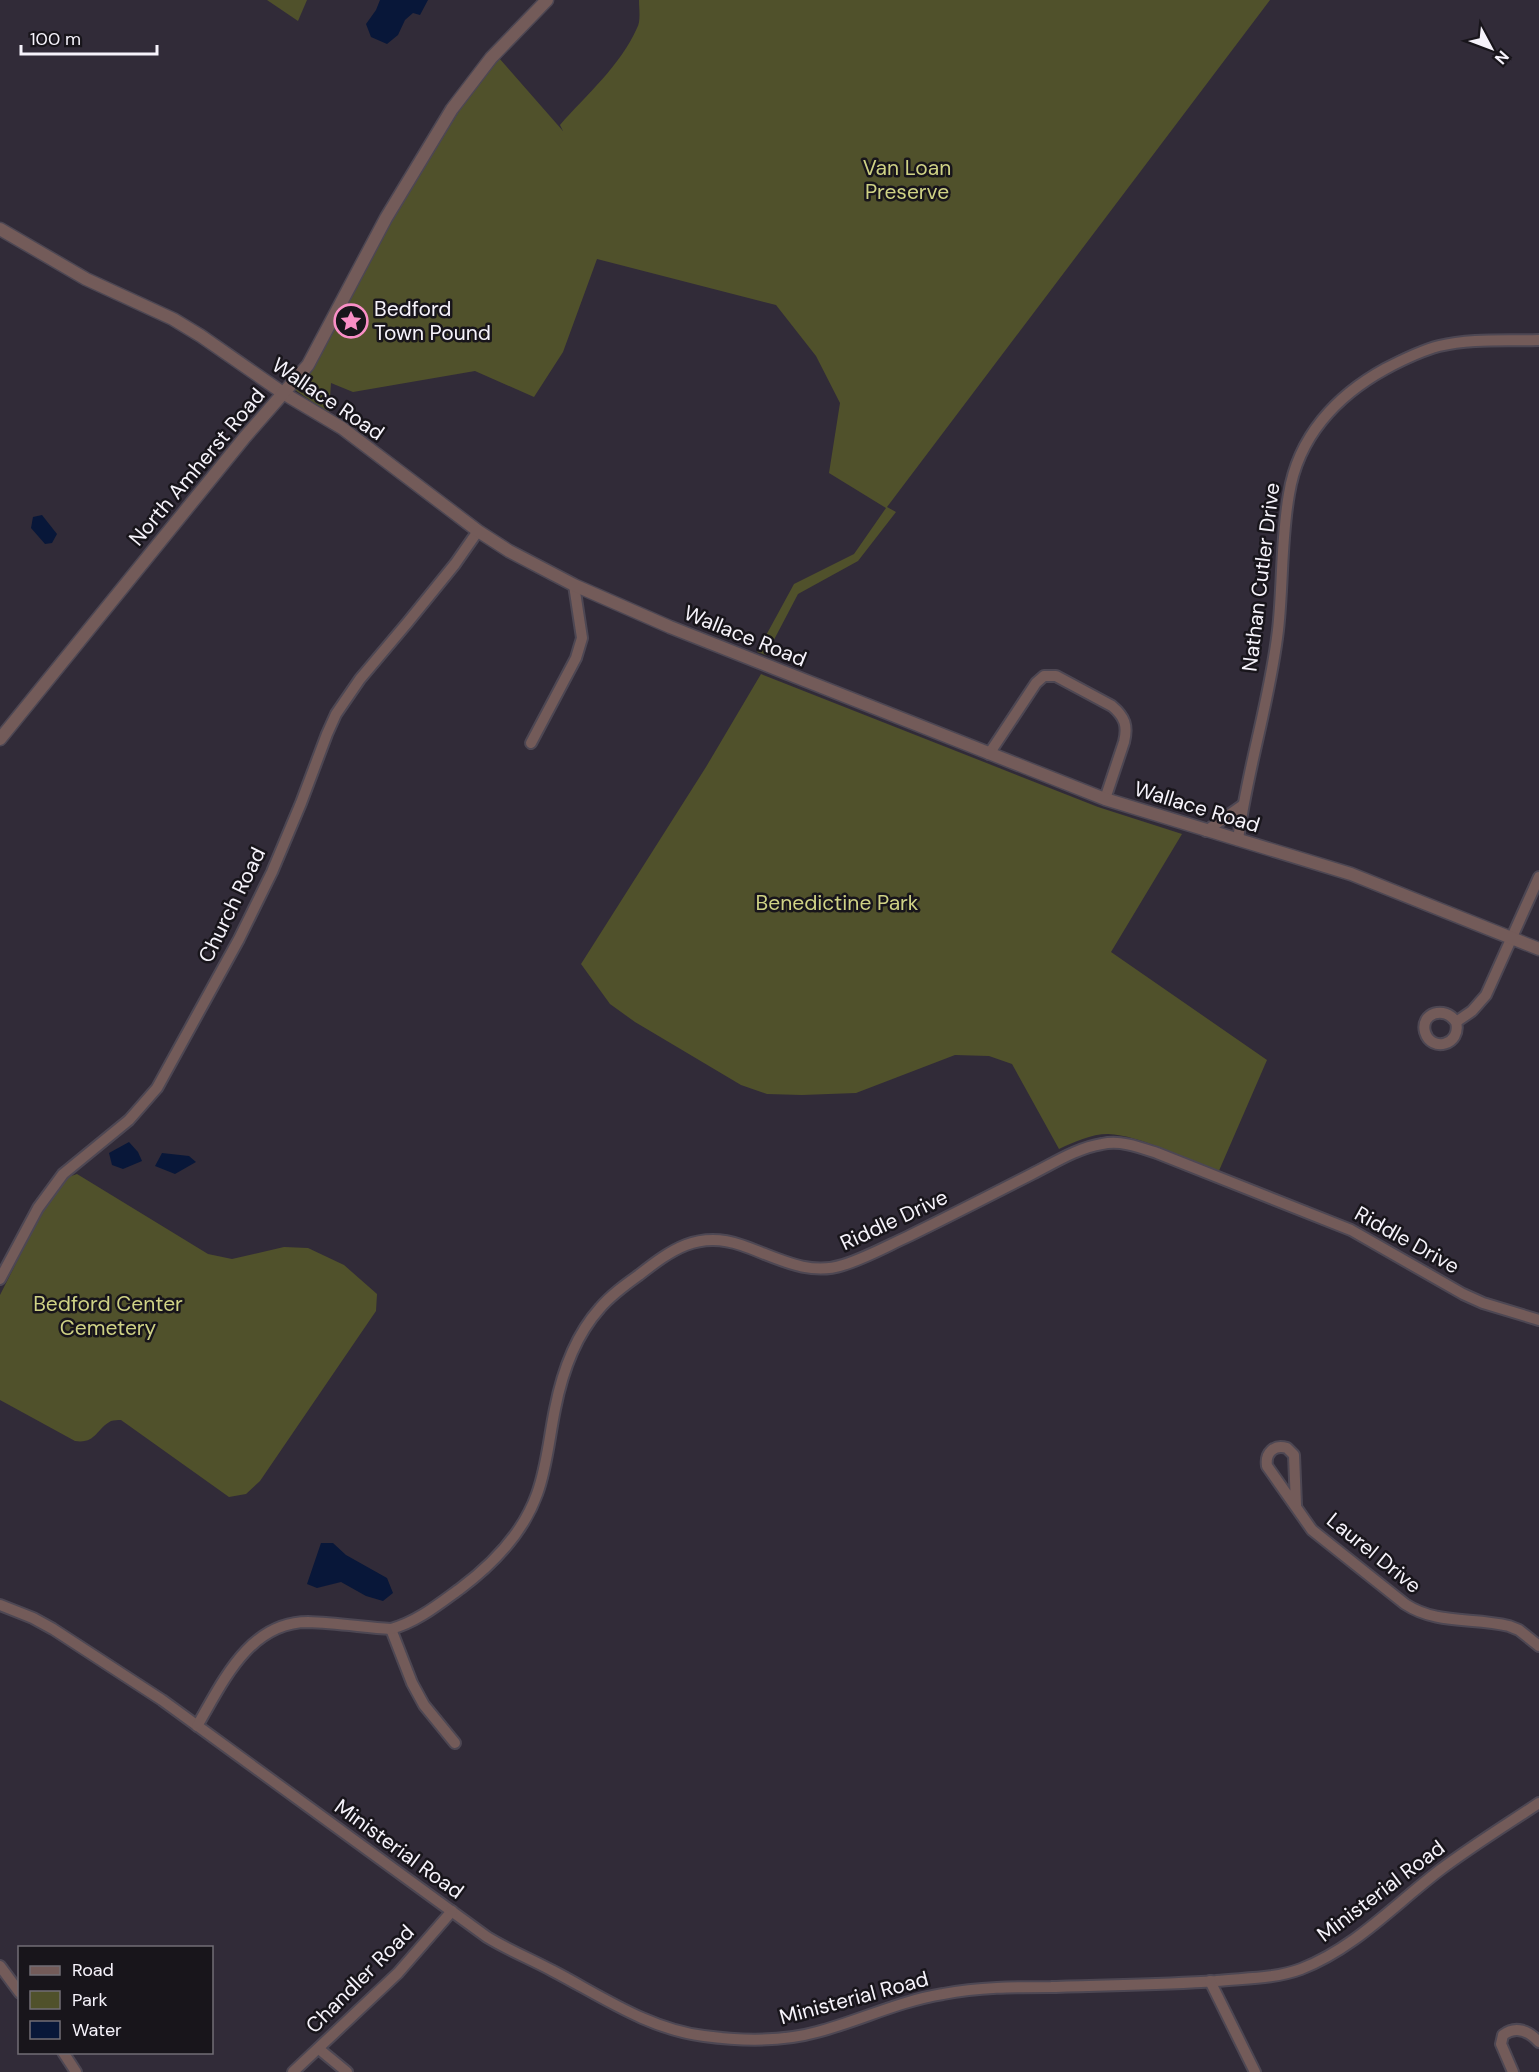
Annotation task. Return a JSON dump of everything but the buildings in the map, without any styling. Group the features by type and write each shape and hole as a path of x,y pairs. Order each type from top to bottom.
{"street":[{"name":"North Amherst Road","path":"0,739 245,437 300,376 316,351 386,218 452,109 490,58 547,0"},
{"name":"Wallace Road","path":"0,229 86,279 173,319 201,336 283,393 342,428 478,531 509,551 574,585 670,627 1105,799 1351,874 1539,950"},
{"name":"Nathan Cutler Drive","path":"1238,840 1275,650 1289,493 1298,462 1312,433 1324,416 1347,394 1382,371 1419,352 1461,342 1539,340"},
{"name":"Church Road","path":"0,1279 38,1208 63,1174 129,1120 157,1088 239,939 272,872 336,714 360,679 415,614 478,531"},
{"path":"531,743 576,658 582,638 574,585"},
{"path":"989,754 1036,683 1044,676 1056,676 1112,706 1120,712 1126,722 1124,742 1105,799"},
{"path":"1206,831 1243,805"},
{"path":"1456,1022 1472,1011 1486,995 1539,877"},
{"name":"Riddle Drive","path":"197,1726 231,1668 243,1652 265,1635 285,1626 307,1622 391,1629 413,1621 465,1585 497,1557 517,1532 537,1495 548,1454 561,1381 587,1323 600,1307 659,1259 677,1248 697,1241 718,1240 739,1244 777,1259 809,1268 842,1266 980,1202 1072,1154 1093,1146 1114,1142 1157,1153 1341,1226 1463,1294 1539,1320"},
{"name":"Laurel Drive","path":"1296,1505 1294,1455 1287,1448 1278,1447 1270,1452 1268,1466 1312,1530 1414,1610 1444,1619 1509,1626 1520,1630 1539,1646"},
{"name":"Ministerial Road","path":"0,1605 53,1629 162,1700 478,1931 642,2019 682,2033 766,2040 798,2037 920,1999 962,1991 1004,1987 1174,1984 1268,1977 1290,1972 1337,1952 1354,1941 1441,1870 1539,1803"},
{"path":"391,1629 401,1660 416,1691 424,1705 455,1743"},
{"name":"Chandler Road","path":"293,2072 398,1973 452,1911"},
{"path":"0,1966 18,1990"},
{"path":"1210,1981 1255,2072"},
{"path":"1513,2072 1501,2044 1503,2035 1511,2030 1521,2030 1539,2042"},
{"path":"319,2049 347,2072"},
{"path":"64,2054 76,2072"}],"green space":[{"path":"267,0 307,0 298,21"},
{"name":"Van Loan Preserve","path":"639,0 1270,0 887,507 896,512 858,561 798,594 766,655 757,652 794,584 854,554 886,508 829,473 840,403 816,356 776,305 597,259 563,352 534,397 475,371 353,392 331,383 329,413 295,390 324,346 389,222 470,94 499,58 563,131 560,125 602,79 630,42 639,22"},
{"name":"Benedictine Park","path":"761,674 1098,807 1182,834 1111,952 1267,1060 1218,1173 1163,1149 1121,1135 1095,1135 1059,1149 1012,1064 989,1056 955,1055 856,1093 767,1094 741,1085 635,1022 610,1004 581,964 706,767"},
{"name":"Bedford Center Cemetery","path":"77,1174 208,1254 232,1259 284,1247 308,1248 344,1265 377,1294 376,1311 260,1481 246,1494 229,1497 121,1420 106,1424 92,1438 75,1441 0,1400 0,1295 45,1206 59,1185"}],"water":[{"path":"380,0 428,0 420,15 413,13 405,20 398,35 387,44 371,37 366,24"},
{"path":"42,515 57,534 52,543 45,544 31,528 33,517"},
{"path":"129,1142 142,1161 123,1169 112,1165 109,1153"},
{"path":"162,1153 189,1156 196,1162 175,1174 155,1166"},
{"path":"321,1543 333,1543 346,1555 387,1578 393,1593 383,1601 366,1596 341,1582 317,1588 307,1584"}],"place":[{"name":"Bedford Town Pound","path":"351,321"}]}
